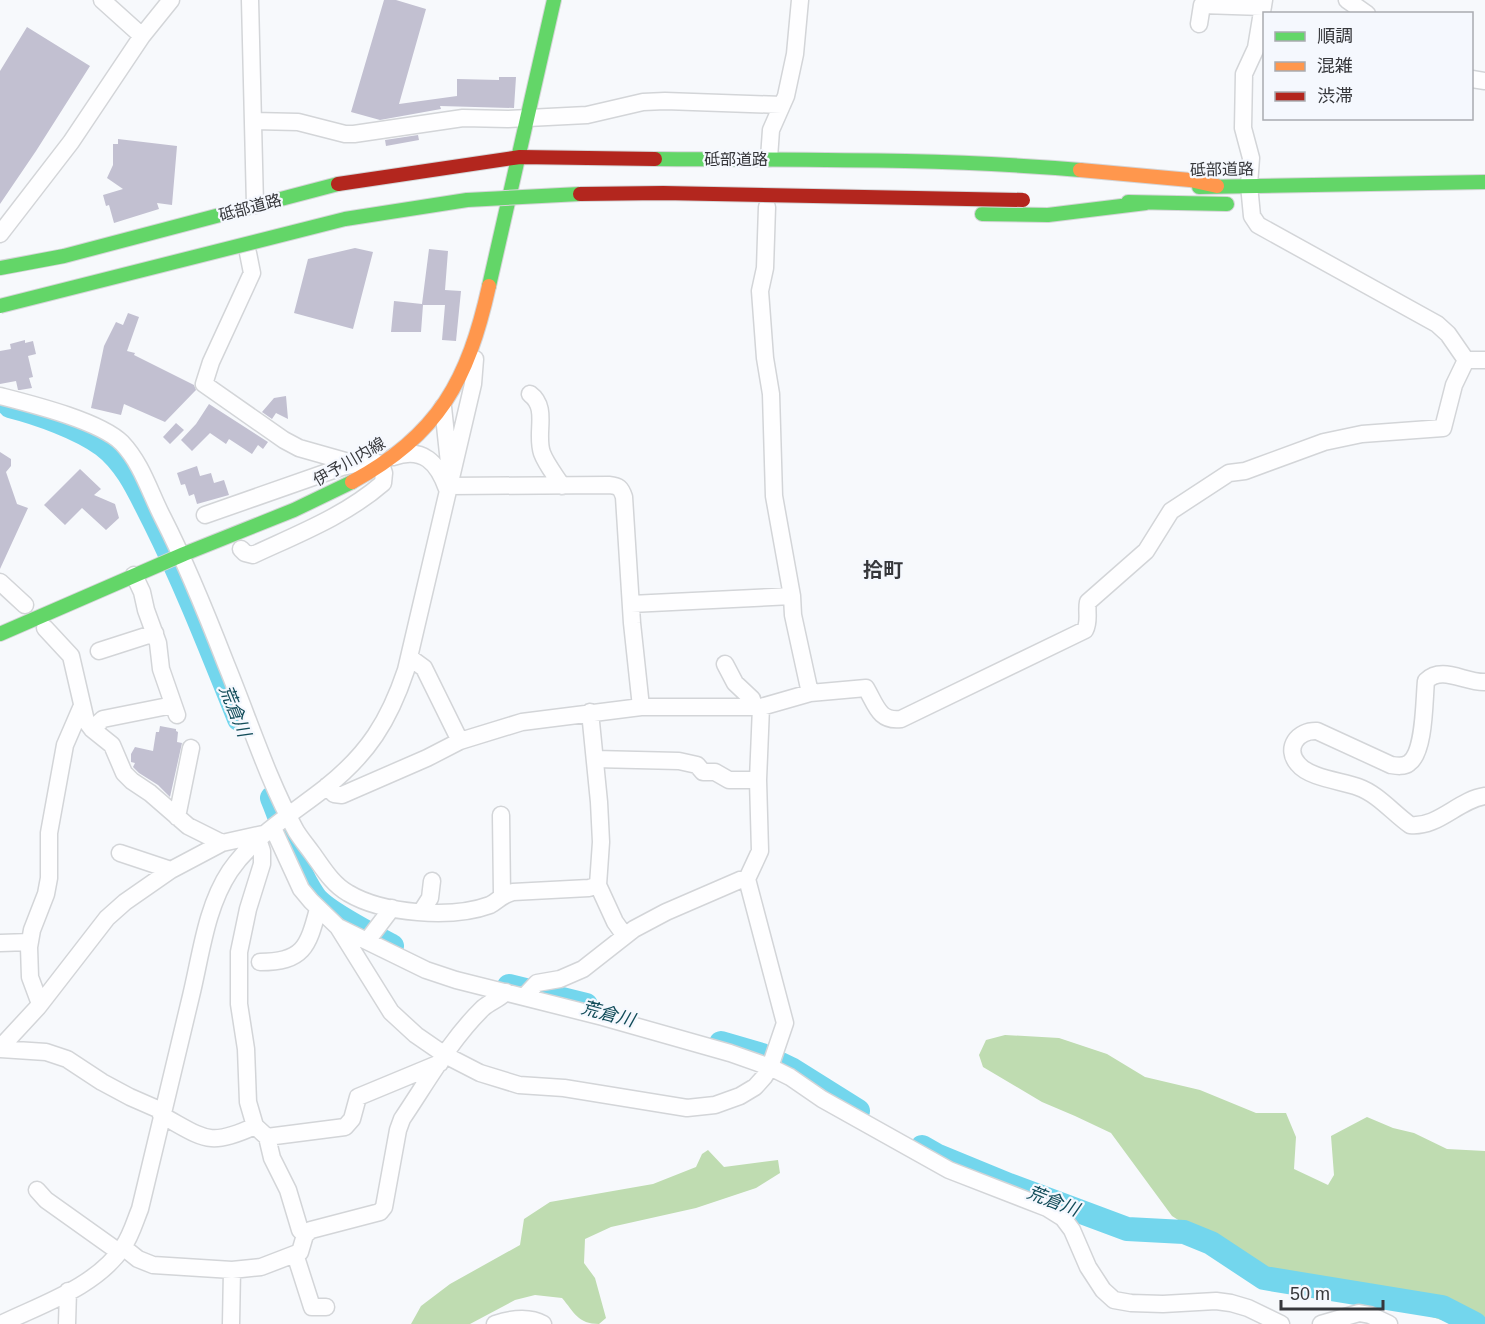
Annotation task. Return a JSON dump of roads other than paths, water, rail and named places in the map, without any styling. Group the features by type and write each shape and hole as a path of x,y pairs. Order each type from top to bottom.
{"main road":[{"name":"伊予川内線","path":"0,634 138,573 335,491 385,462 417,435 443,407 466,365 477,336 520,157 554,0"},
{"path":"0,268 64,256 366,177 520,157 769,158 1020,165 1191,180 1217,186"},
{"path":"767,207 769,158"},
{"path":"501,180 523,178"},
{"name":"砥部道路","path":"1069,183 1161,187 1485,182"},
{"name":"砥部道路","path":"0,306 345,219 467,200 544,195 663,194 1029,200"},
{"name":"砥部道路","path":"1057,201 1256,203"},
{"path":"972,214 1048,215 1146,203"},
{"path":"68,303 346,228 508,206 560,204 870,211"},
{"path":"0,319 22,315"}],"street":[{"path":"102,0 142,36"},
{"path":"0,234 71,142 142,36 171,0"},
{"path":"250,0 255,205"},
{"path":"769,158 771,130 786,96 795,54 800,0"},
{"path":"1347,0 1364,12"},
{"path":"1199,24 1202,5 1263,3 1256,48 1244,74 1243,128 1251,158 1249,185 1256,203 1252,216 1258,225 1437,324 1448,334 1466,360"},
{"path":"252,121 298,122 345,134 441,120 587,115 643,102 782,105"},
{"path":"767,207 765,268 760,291 765,358 771,394 774,496 792,596 793,615 810,693"},
{"path":"248,253 252,273 211,362 204,384 299,448 355,464"},
{"path":"1,1324 68,1291 96,1274 121,1249 140,1209 206,933 220,887 244,852 327,786 367,748 379,732 398,694 409,657 473,384 477,336"},
{"path":"1466,360 1485,360"},
{"path":"327,786 334,794 342,795 460,741 522,722 641,706 757,707 810,693 866,688 884,718 901,720 1085,630 1088,625 1086,609 1088,602 1146,550 1171,511 1229,473 1245,471 1324,442 1362,434 1443,428 1454,385 1466,360"},
{"path":"530,394 537,399 539,405 542,454 562,486"},
{"path":"0,396 50,410 97,427 122,444 145,478 180,556 262,757 274,826 301,889 338,927 391,1012 443,1059 480,1073 519,1085 564,1088 687,1108 707,1107 740,1096 755,1087 770,1067 784,1023 747,879 760,850 757,707 735,683 725,664"},
{"path":"443,407 449,485"},
{"path":"204,515 225,514 342,467 370,461 385,462 411,453 428,459 449,485"},
{"path":"241,549 244,553 253,555 345,510 383,483 385,462"},
{"path":"449,485 609,485 621,489 624,497 641,706"},
{"path":"92,729 103,719 175,710 161,669 158,643 138,573"},
{"path":"0,582 25,604"},
{"path":"631,604 792,596"},
{"path":"45,628 71,656 80,687 81,708 86,721 111,745 124,773 188,826 222,843"},
{"path":"99,650 155,633"},
{"path":"409,657 424,668 460,741"},
{"path":"1485,682 1476,682 1441,673 1432,675 1426,681 1417,754 1409,764 1391,765 1317,731 1308,730 1300,734 1293,748 1294,758 1299,765 1323,777 1360,787 1410,825 1426,824 1474,798 1485,796"},
{"path":"40,1004 30,977 30,942 49,878 49,833 65,745 81,708"},
{"path":"590,712 601,842 598,885 615,922 626,936"},
{"path":"177,817 191,748"},
{"path":"595,759 679,761 697,765 704,772 715,772 729,780 758,780"},
{"path":"501,815 502,895"},
{"path":"274,826 262,851 262,864 248,909 239,952 238,988 246,1049 248,1102 288,1190 300,1230 305,1235"},
{"path":"0,1049 40,1004 107,918 125,902 171,870 222,843 274,826 297,832 333,883 362,900 392,908 421,912 471,910 492,904 502,895 513,892 589,888 598,885"},
{"path":"120,853 171,870"},
{"path":"524,996 537,983 560,979 584,969 626,936 666,912 747,879"},
{"path":"421,912 430,898 432,881"},
{"path":"367,941 392,908"},
{"path":"260,962 287,960 298,952 312,931 318,909"},
{"path":"338,927 426,970 456,980 524,996 718,1050 770,1067 790,1077 822,1099 949,1170 1047,1208 1063,1218 1072,1230 1088,1267 1103,1290 1114,1300 1163,1304 1216,1301 1231,1303 1248,1308 1281,1324"},
{"path":"0,944 30,942"},
{"path":"37,1190 46,1200 121,1249 153,1265 232,1270 261,1267 300,1252 305,1235 311,1230 380,1212 384,1207 402,1119 443,1059 485,1006 500,999 506,992"},
{"path":"0,1049 46,1052 67,1059 102,1082 210,1139 261,1132 345,1127 352,1119 358,1097 443,1059"},
{"path":"295,1254 312,1307 326,1307"},
{"path":"231,1324 232,1270"},
{"path":"67,1324 68,1291"},
{"path":"1321,1324 1359,1313 1370,1315 1389,1324"},
{"path":"495,1324 506,1320 525,1319 543,1324"}],"waterway":[{"name":"荒倉川","path":"10,406 71,427 103,445 120,461 144,500 166,545 239,719"},
{"name":"荒倉川","path":"272,798 296,861 314,896 338,916 392,946"},
{"name":"荒倉川","path":"509,986 586,1005"},
{"name":"荒倉川","path":"721,1043 762,1055 791,1069 858,1111"},
{"name":"荒倉川","path":"922,1147 1009,1185 1127,1229 1184,1232 1211,1243 1264,1278 1442,1307 1475,1324"}],"district":[{"name":"拾町","path":"883,570"}]}
